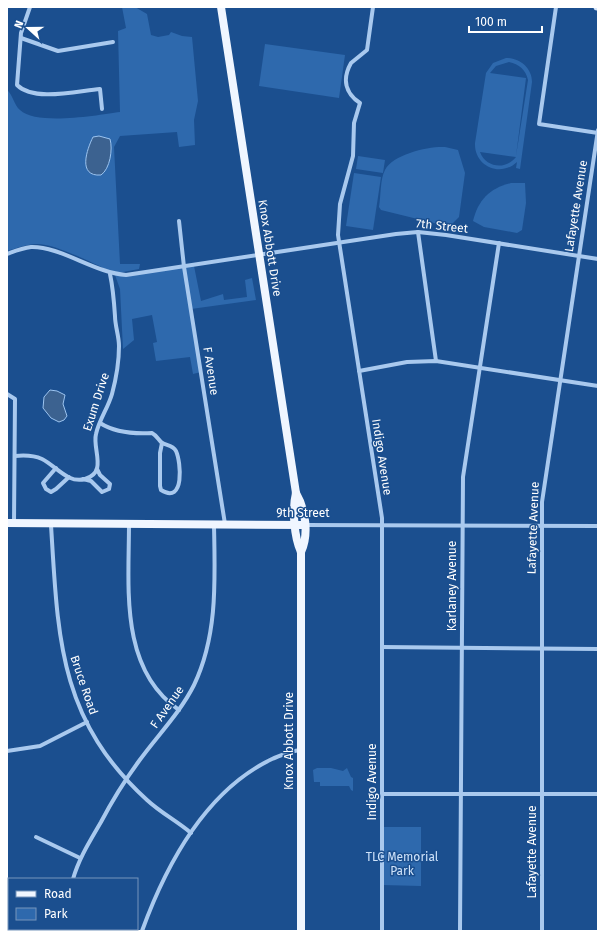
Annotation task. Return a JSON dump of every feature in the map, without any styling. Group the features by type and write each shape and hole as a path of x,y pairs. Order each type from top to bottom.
{"main road":[{"name":"Knox Abbott Drive","path":"222,7 296,493 302,503 305,525 305,543 301,552 301,931"},
{"name":"Knox Abbott Drive","path":"296,493 293,504 296,525 296,542 301,552"},
{"name":"9th Street","path":"11,524 51,525 129,523 305,525"}],"street":[{"path":"30,7 20,38 20,64 16,81 17,85 22,89 40,95 100,89 102,109"},
{"name":"Indigo Avenue","path":"374,7 367,50 351,63 346,85 350,96 360,103 354,123 353,156 340,204 339,242 382,525 382,931"},
{"path":"556,7 539,124 598,133"},
{"path":"20,38 58,51 112,42"},
{"name":"Lafayette Avenue","path":"542,931 543,495 598,130"},
{"name":"F Avenue","path":"179,221 184,267 225,524"},
{"path":"418,232 436,362"},
{"name":"7th Street","path":"7,254 25,248 39,247 110,274 126,276 339,242 418,232 446,234 598,259"},
{"name":"Karlaney Avenue","path":"460,931 462,525 464,465 499,243"},
{"name":"Exum Drive","path":"97,469 99,463 98,454 94,443 100,423 112,394 117,371 119,346 114,317 115,296 110,274"},
{"path":"359,371 407,362 436,362 598,386"},
{"path":"7,394 15,399 15,456 11,524"},
{"path":"100,423 127,432 152,433 162,443 169,444 175,450 179,460 179,487 176,491 170,493 165,492 160,486 160,454 162,443"},
{"path":"15,456 36,457 69,477 91,481 102,492 106,492 109,489 110,484 100,475 97,469 93,474 83,479"},
{"path":"56,468 42,483 46,489 51,492 69,477"},
{"path":"129,523 130,614 132,631 148,679 159,692 179,710"},
{"name":"F Avenue","path":"73,878 80,858 127,779 139,760 179,710 196,681 212,628 215,594 214,524"},
{"name":"Bruce Road","path":"51,525 60,635 70,681 86,722 107,756 127,779 155,807 191,832"},
{"name":"9th Street","path":"305,525 598,526"},
{"path":"382,647 598,649"},
{"path":"7,751 40,746 86,722"},
{"path":"142,931 159,887 191,832 226,792 248,773 283,754 301,750"},
{"path":"382,794 598,794"},
{"path":"36,837 80,858"}],"green space":[{"path":"122,7 135,7 147,14 151,35 158,37 169,35 171,32 182,36 192,37 198,101 194,120 195,145 179,147 177,132 120,136 114,147 120,264 140,264 139,269 118,273 110,271 74,254 45,245 37,244 22,246 7,251 7,90 20,110 28,115 68,118 120,112 118,31 126,28"},
{"path":"265,44 345,55 339,98 259,86"},
{"path":"506,58 511,58 520,62 530,72 532,82 520,169 516,168 517,162 510,167 503,169 489,167 483,163 476,151 475,143 486,73 493,63","holes":["509,62 522,68 526,73 528,80 516,156 526,78 490,73 496,66","480,152 516,157 507,164 496,165 487,161"]},
{"path":"445,147 458,150 465,173 459,217 451,225 446,226 381,210 379,207 382,178 389,164 403,155 412,152 430,148"},
{"path":"358,156 385,160 383,173 356,169"},
{"path":"354,173 381,177 373,230 346,226"},
{"path":"511,183 525,183 526,203 522,230 517,233 484,227 473,221 478,207 486,196 497,188"},
{"path":"194,266 201,301 223,294 224,300 247,297 245,280 252,278 256,300 191,309 201,372 193,374 190,357 156,361 153,343 157,342 152,315 132,319 134,340 123,349 120,289 115,275"},
{"path":"317,768 331,768 343,771 347,768 351,777 353,778 353,791 349,786 320,786 320,782 314,782 313,770"},
{"name":"TLC Memorial Park","path":"382,827 421,827 421,886 382,885"}],"shaded area":[{"path":"99,136 110,139 111,143 109,164 101,175 89,172 86,167 88,148 93,137"},
{"path":"50,390 57,391 65,395 63,404 67,416 64,420 59,422 51,418 43,408 44,397"}]}
